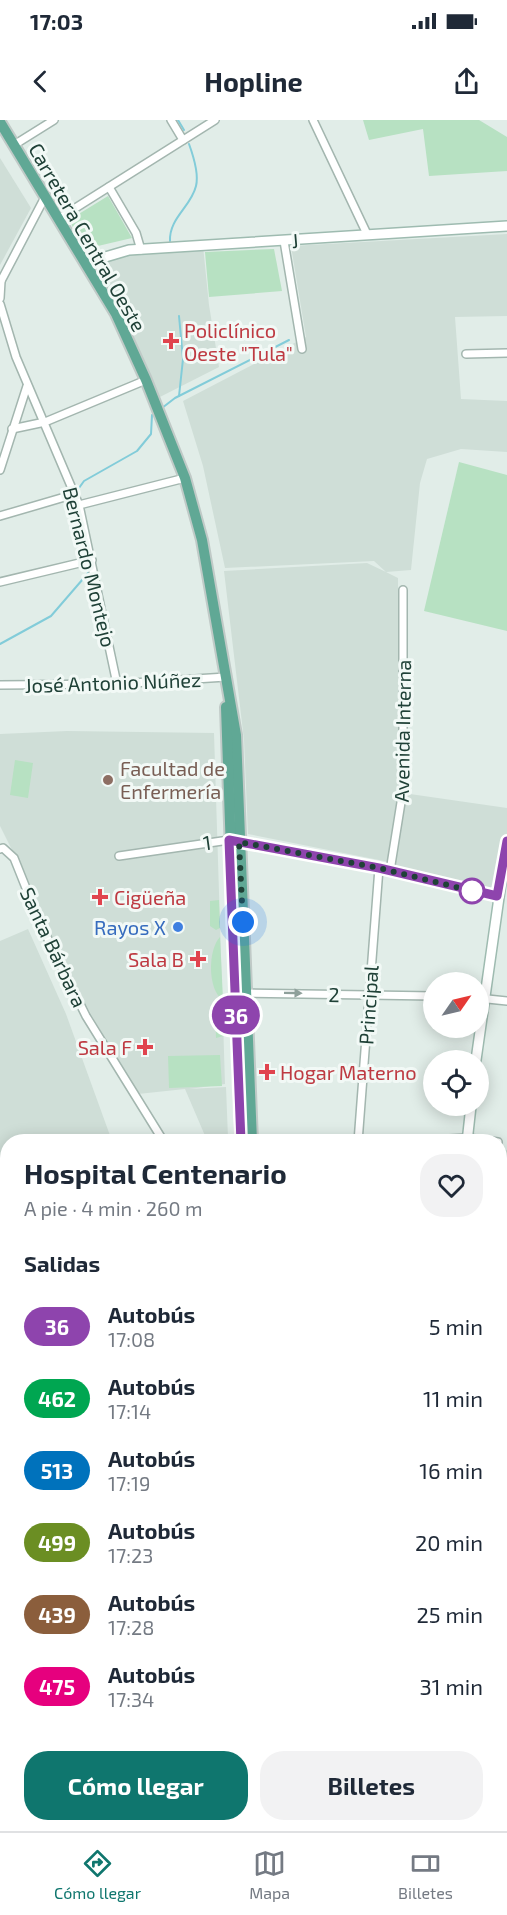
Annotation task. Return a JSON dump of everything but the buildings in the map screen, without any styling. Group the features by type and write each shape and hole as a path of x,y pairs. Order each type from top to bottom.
{"main road":[{"name":"Carretera Central Oeste","path":"0,122 116,314 146,380 185,478 212,585 226,679 240,993 241,1134"},
{"name":"Carretera Central Oeste","path":"240,993 251,1134"}],"street":[{"path":"14,145 54,120"},
{"path":"171,120 183,140"},
{"path":"58,219 215,120"},
{"path":"313,120 367,234"},
{"path":"109,187 136,233 141,250"},
{"path":"0,298 1,282 45,197"},
{"name":"J","path":"85,262 106,255 141,250 507,226"},
{"path":"284,241 302,349"},
{"name":"Bernardo Montejo","path":"0,304 27,386 45,422 79,505 117,684"},
{"path":"466,354 507,353"},
{"path":"12,429 45,422 146,380"},
{"path":"0,470 27,386"},
{"path":"79,505 185,478"},
{"path":"0,516 75,494"},
{"path":"0,582 92,560"},
{"name":"Avenida Interna","path":"390,871 403,790 403,590"},
{"name":"José Antonio Núñez","path":"0,685 117,684 226,679"},
{"name":"1","path":"119,856 234,841 379,868 502,896"},
{"path":"486,972 502,896 507,841"},
{"name":"Santa Bárbara","path":"0,849 3,848 15,858 40,923 86,1016 159,1134"},
{"name":"Principal","path":"359,1134 379,868"},
{"name":"2","path":"240,993 423,996"},
{"path":"489,999 507,1001"},
{"path":"469,1134 470,1116"}],"shaded area":[{"path":"0,158 31,208 0,265"},
{"path":"507,234 507,316 455,317 461,399 507,401 507,452 461,449 427,459 420,483 411,570 386,572 374,561 225,568 203,466 183,401 306,337 291,246"},
{"name":"Policlínico Oeste \"Tula\"","path":"203,246 219,367 154,400 85,263 106,255"},
{"path":"367,563 398,578 398,790 389,862 248,834 244,740 224,571"},
{"path":"67,731 214,733 225,1084 189,1089 226,1087 228,1134 204,1134 185,1089 138,1094 92,1016 43,922 30,886 0,826 0,734"},
{"path":"403,793 507,808 507,841 497,896 390,871"},
{"path":"28,929 66,1014 109,1134 0,1134 0,941"}],"green space":[{"path":"363,120 479,120 507,137 507,171 429,176 423,129 369,140"},
{"path":"108,196 132,238 85,249 69,220"},
{"path":"274,249 282,291 209,297 205,252"},
{"path":"459,462 507,475 507,631 424,611"},
{"path":"15,760 33,763 28,798 10,795"},
{"path":"219,900 220,928 216,930 210,926 210,901"},
{"path":"220,937 223,1000 214,988 211,969 213,950"},
{"path":"218,1006 224,1010 224,1036 216,1038 215,1009"},
{"path":"220,1055 222,1086 169,1088 168,1056"}],"waterway":[{"path":"178,120 184,130"},
{"path":"170,241 176,219 190,200 197,181 189,144"},
{"path":"179,316 183,359 179,396"},
{"path":"162,408 175,398 289,340"},
{"path":"79,488 84,481 137,451 151,434 152,415 155,413"},
{"path":"0,644 51,616 89,572"}],"bus line":[{"name":"36","path":"241,1134 229,840 379,868 497,896 507,841"}],"place":[{"name":"Policlínico Oeste \"Tula\"","path":"171,341"},
{"name":"Facultad de Enfermería","path":"108,780"},
{"name":"Cigüeña","path":"100,897"},
{"name":"Rayos X","path":"178,927"},
{"name":"Sala B","path":"198,959"},
{"name":"Sala F","path":"145,1047"},
{"name":"Hogar Materno","path":"267,1072"}],"route":[{"path":"243,922 239,842 379,868 472,891"}]}
